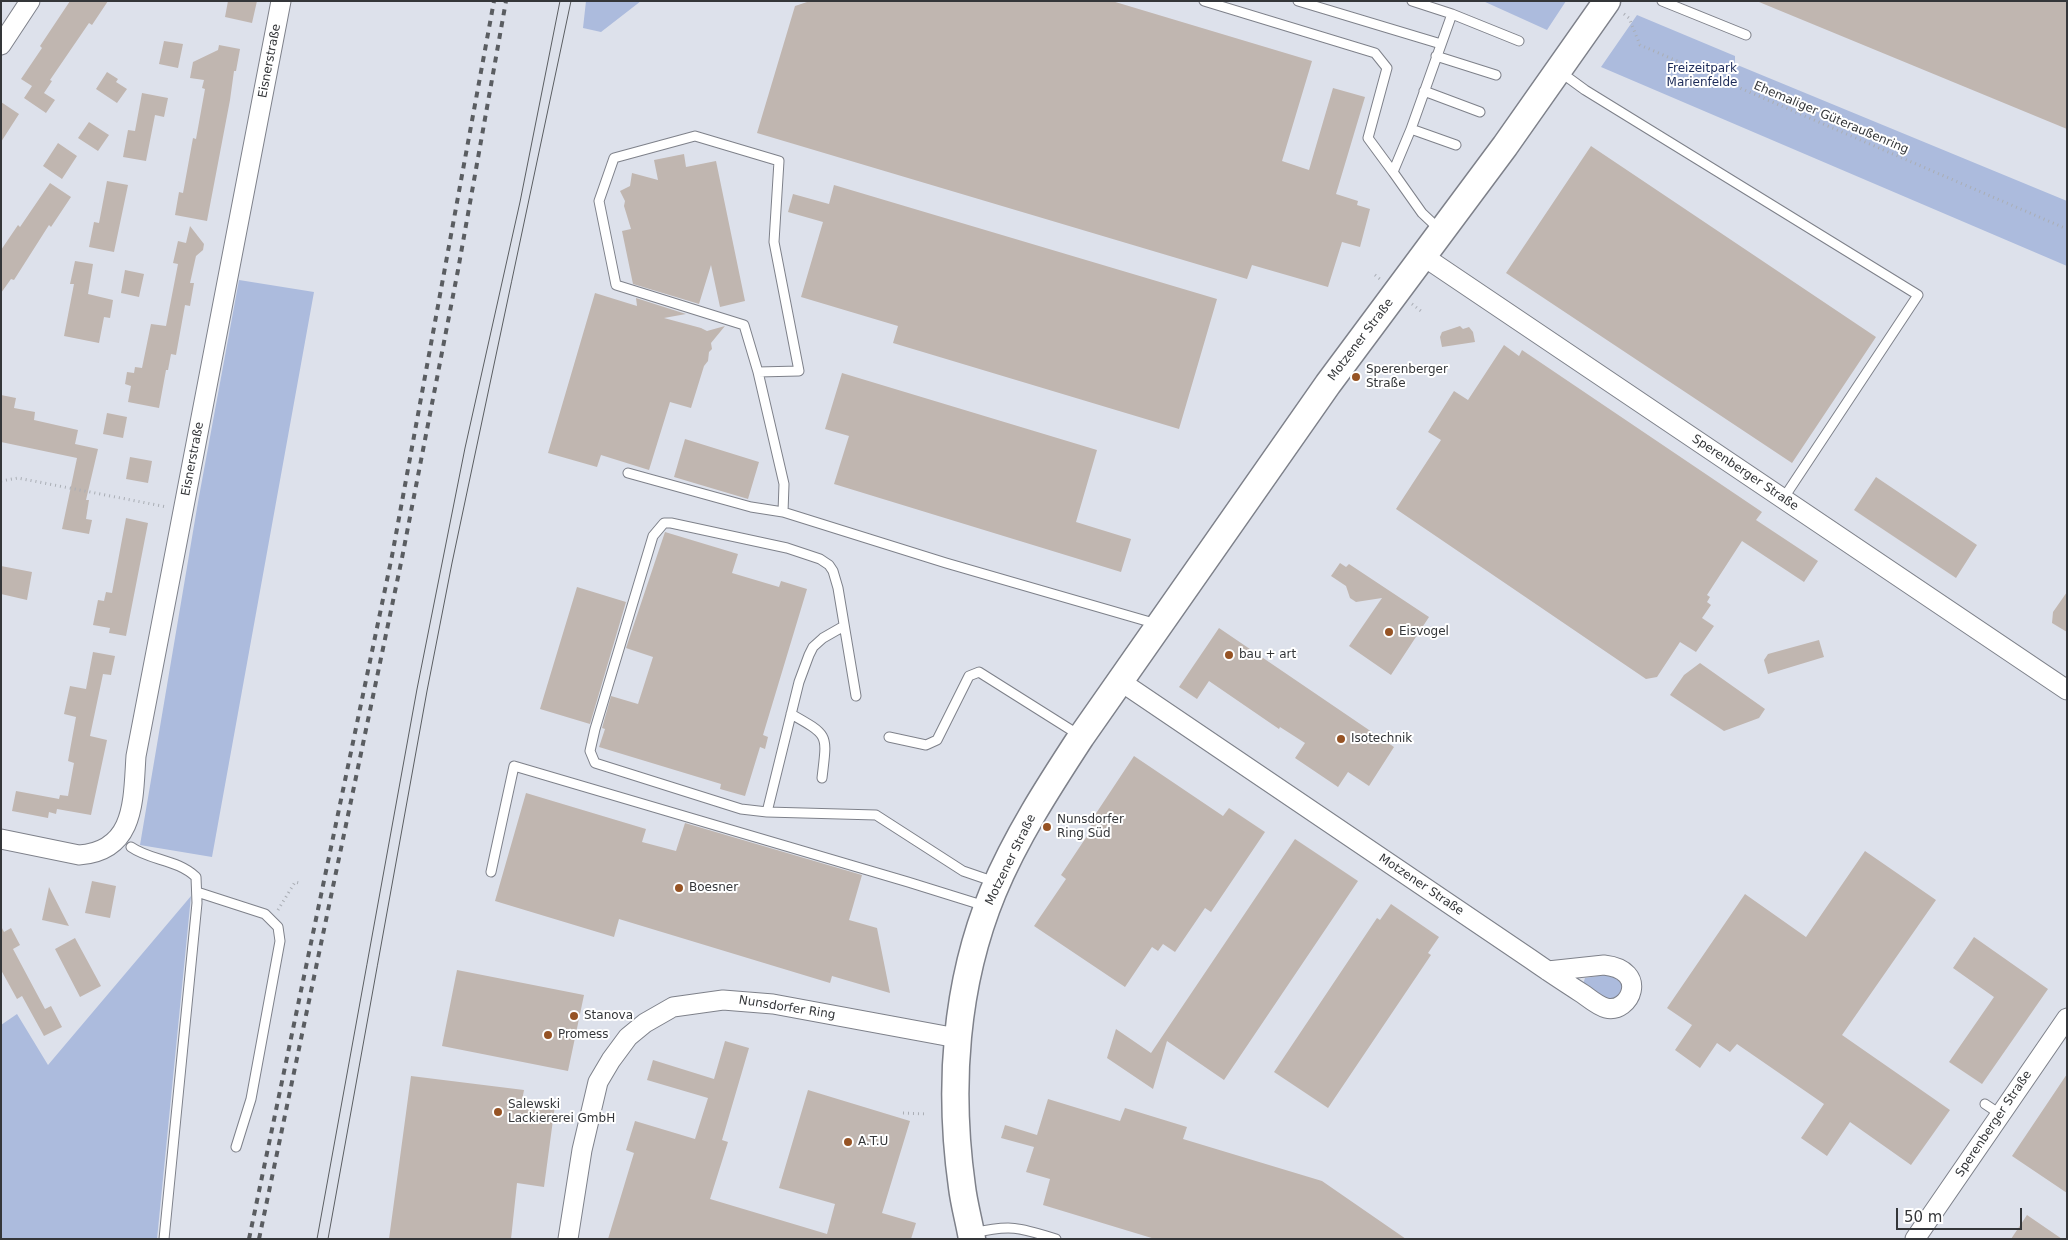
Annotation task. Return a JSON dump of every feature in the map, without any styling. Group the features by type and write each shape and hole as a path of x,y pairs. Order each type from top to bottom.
{"street":[{"path":"1,45 30,1"},
{"name":"Eisnerstraße","path":"1,839 79,855 90,854 102,850 118,838 127,825 132,804 136,756 281,1"},
{"name":"Motzener Straße","path":"972,1236 962,1187 957,1136 957,1038 969,968 997,883 1031,817 1081,737 1159,624 1322,392 1442,231 1607,2"},
{"name":"Sperenberger Straße","path":"1423,256 2067,690"},
{"name":"Motzener Straße","path":"1120,682 1548,971"},
{"name":"Nunsdorfer Ring","path":"568,1239 582,1150 598,1082 628,1037 645,1023 673,1007 723,1000 764,1003 957,1038"},
{"name":"Sperenberger Straße","path":"1920,1236 1993,1109 2067,1018"}],"lane":[{"path":"1204,1 1375,53 1388,68 1368,138 1422,213 1442,231"},
{"path":"1298,1 1440,44"},
{"path":"1412,1 1452,14 1519,41"},
{"path":"1662,1 1746,36"},
{"path":"1393,172 1411,129 1452,14"},
{"path":"1436,56 1496,75"},
{"path":"1558,71 1585,90 1918,295 1783,499"},
{"path":"1424,92 1480,112"},
{"path":"1411,129 1456,146"},
{"path":"758,372 799,371 774,242 779,161 695,136 614,158 599,201 616,285 744,324 758,372 784,484 783,512"},
{"path":"628,473 751,507 783,512 946,563 1159,624"},
{"path":"856,696 838,588 834,571 829,565 820,558 787,548 664,523 653,536 590,751 595,762 741,809 767,812 876,815 963,871 997,883"},
{"path":"767,812 799,682 813,647 823,638 844,626"},
{"path":"889,737 926,745 937,740 969,676 978,672 1081,737"},
{"path":"791,714 817,729 826,742 822,778"},
{"path":"490,872 514,766 988,907"},
{"path":"131,847 140,853 186,868 196,877 195,923 164,1239"},
{"path":"197,892 265,914 278,927 280,941 252,1099 236,1147"},
{"path":"972,1236 998,1227 1012,1227 1056,1239"}],"path":[{"name":"Ehemaliger Güteraußenring","path":"1607,2 1629,18 1640,45 2067,229"},
{"path":"1,481 18,478 182,510"},
{"path":"271,920 295,882 299,883"},
{"path":"904,1113 927,1114"}],"green space":[{"path":"586,1 641,1 601,32 583,28"},
{"path":"1483,1 1566,1 1547,30"},
{"name":"Freizeitpark Marienfelde","path":"1637,15 1735,56 1735,64 2067,201 2067,266 1601,67"},
{"path":"239,280 314,292 212,857 140,845 198,502"},
{"path":"191,896 157,1239 1,1239 1,1025 17,1014 48,1065"},
{"path":"1610,974 1618,980 1622,987 1621,993 1614,999 1604,999 1583,984 1585,978"}],"building":[{"path":"70,1 108,1 92,25 89,23 50,80 52,81 44,93 55,100 46,113 24,98 32,86 21,79"},
{"path":"228,1 257,1 252,23 225,17"},
{"path":"810,1 1112,1 1312,61 1282,161 1309,170 1333,88 1365,97 1336,194 1358,201 1357,205 1370,209 1360,247 1342,242 1328,287 1252,265 1247,279 757,133 795,6"},
{"path":"2067,1 2067,129 1759,2"},
{"path":"164,41 183,44 178,68 159,64"},
{"path":"219,45 240,49 236,71 234,71 207,221 175,215 179,192 183,193 193,138 196,139 205,89 202,88 204,80 190,78 193,62 218,50"},
{"path":"107,72 118,79 116,82 127,89 117,103 96,89"},
{"path":"142,93 168,98 164,117 155,115 146,161 123,157 128,130 135,131"},
{"path":"1,102 19,114 1,142"},
{"path":"89,122 109,135 98,151 78,138"},
{"path":"58,143 77,156 62,179 43,166"},
{"path":"1591,146 1876,337 1792,463 1506,273"},
{"path":"684,154 686,167 716,161 745,301 720,307 711,265 699,304 633,284 622,231 631,229 624,206 625,201 620,191 630,186 632,173 658,180 654,160"},
{"path":"107,181 128,185 114,252 89,247 94,222 99,223"},
{"path":"50,183 71,197 51,227 49,225 14,280 11,279 1,293 1,250 18,225 20,227"},
{"path":"834,185 1217,299 1179,429 893,343 898,326 801,297 823,222 788,212 793,194 829,204"},
{"path":"190,226 204,244 203,250 196,256 190,283 194,283 190,306 185,305 176,355 171,354 159,408 128,402 131,386 125,384 127,372 134,373 135,367 142,368 151,324 166,326 178,264 173,263 178,241 186,243"},
{"path":"75,261 93,264 88,294 113,300 110,318 104,317 99,343 64,336 74,284 70,284"},
{"path":"125,270 144,274 139,297 121,293"},
{"path":"595,293 637,306 636,298 686,314 664,318 707,331 725,326 711,343 712,349 704,366 691,408 670,402 649,470 601,455 597,467 548,453"},
{"path":"1460,326 1463,329 1469,327 1473,332 1475,342 1442,347 1440,337 1442,332"},
{"path":"1504,345 1519,356 1522,350 1762,512 1756,520 1818,561 1804,582 1742,541 1707,595 1710,597 1707,602 1711,605 1702,618 1714,626 1696,652 1680,642 1657,677 1646,679 1396,509 1441,440 1428,432 1454,391 1468,400"},
{"path":"842,373 1097,450 1076,522 1131,539 1121,572 834,484 849,436 825,429"},
{"path":"1,395 16,398 14,408 35,412 34,420 78,430 75,444 98,449 86,500 89,500 86,519 92,520 89,534 62,529 77,458 1,442"},
{"path":"107,413 127,417 123,438 103,434"},
{"path":"685,439 759,462 748,499 674,477"},
{"path":"130,457 152,461 148,483 126,479"},
{"path":"1876,477 1977,545 1956,578 1854,510"},
{"path":"126,518 148,523 126,636 109,633 110,628 93,625 98,600 104,601 106,592 112,593"},
{"path":"665,532 738,554 732,573 779,587 781,581 807,589 763,735 768,737 765,749 760,747 745,796 720,789 721,784 599,747 605,729 602,728 611,696 638,704 653,657 626,648"},
{"name":"Eisvogel","path":"1340,563 1346,567 1349,564 1429,617 1391,675 1349,646 1382,598 1356,602 1350,598 1346,586 1331,576"},
{"path":"1,566 32,572 27,600 1,594"},
{"path":"577,587 626,602 590,724 540,709"},
{"path":"2067,592 2067,632 2052,623 2053,612"},
{"path":"1219,628 1394,747 1369,786 1348,772 1338,787 1295,758 1305,743 1280,727 1279,729 1209,681 1197,699 1179,687"},
{"path":"1819,640 1824,657 1768,674 1764,660 1768,654"},
{"path":"93,652 115,656 111,675 103,674 90,736 107,740 91,815 57,809 56,814 49,812 48,818 12,811 16,791 59,799 60,795 68,796 74,763 68,761 76,717 64,714 70,686 86,689"},
{"path":"1700,663 1765,709 1759,718 1724,731 1670,695 1684,675"},
{"path":"1134,756 1223,816 1229,808 1265,832 1211,912 1205,908 1175,952 1163,944 1158,951 1152,947 1125,987 1034,926 1066,879 1061,875 1093,827 1089,824"},
{"name":"Boesner","path":"526,793 646,829 642,842 676,851 685,823 862,875 849,920 877,928 890,993 832,976 830,983 619,919 614,937 495,901"},
{"path":"1295,839 1358,881 1224,1080 1167,1041 1153,1089 1107,1058 1116,1029 1151,1053"},
{"path":"1865,851 1936,900 1842,1035 1950,1110 1911,1165 1850,1122 1827,1156 1801,1138 1824,1104 1737,1044 1730,1052 1717,1043 1700,1068 1675,1050 1692,1025 1667,1008 1745,894 1806,937"},
{"path":"92,881 116,886 110,918 85,913"},
{"path":"49,887 69,926 42,920"},
{"path":"1391,904 1439,937 1428,953 1431,955 1328,1108 1274,1072 1377,918 1380,920"},
{"path":"1,926 4,932 11,928 20,945 13,949 45,1009 51,1006 62,1027 44,1036 22,996 17,999 1,970"},
{"path":"1974,937 2048,989 1982,1084 1949,1062 1994,997 1953,968"},
{"path":"75,938 101,986 80,997 55,949"},
{"path":"457,970 584,995 568,1071 442,1046"},
{"path":"725,1041 749,1048 722,1140 728,1142 710,1199 827,1234 835,1204 779,1188 808,1090 910,1121 882,1213 916,1223 911,1239 608,1239 634,1153 626,1150 635,1121 695,1139 708,1098 647,1080 653,1060 714,1079"},
{"path":"2067,1074 2067,1193 2012,1156"},
{"path":"411,1076 524,1090 522,1101 555,1105 544,1187 517,1183 511,1239 389,1239"},
{"path":"1048,1099 1120,1121 1125,1108 1187,1127 1183,1139 1322,1181 1406,1239 1155,1239 1043,1205 1050,1179 1026,1172 1034,1147 1001,1138 1005,1125 1037,1135"},
{"path":"2027,1215 2062,1239 2011,1239"}],"tram line":[{"path":"317,1239 417,689 465,448 520,202 560,1"},
{"path":"328,1239 452,563 571,1"}],"railway":[{"path":"249,1239 392,556 494,1"},
{"path":"259,1239 402,558 458,270 506,1"}],"place":[{"name":"Sperenberger Straße","path":"1356,377"},
{"name":"Eisvogel","path":"1389,632"},
{"name":"bau + art","path":"1229,655"},
{"name":"Isotechnik","path":"1341,739"},
{"name":"Nunsdorfer Ring Süd","path":"1047,827"},
{"name":"Boesner","path":"679,888"},
{"name":"Stanova","path":"574,1016"},
{"name":"Promess","path":"548,1035"},
{"name":"Salewski Lackiererei GmbH","path":"498,1112"},
{"name":"A.T.U","path":"848,1142"}]}
